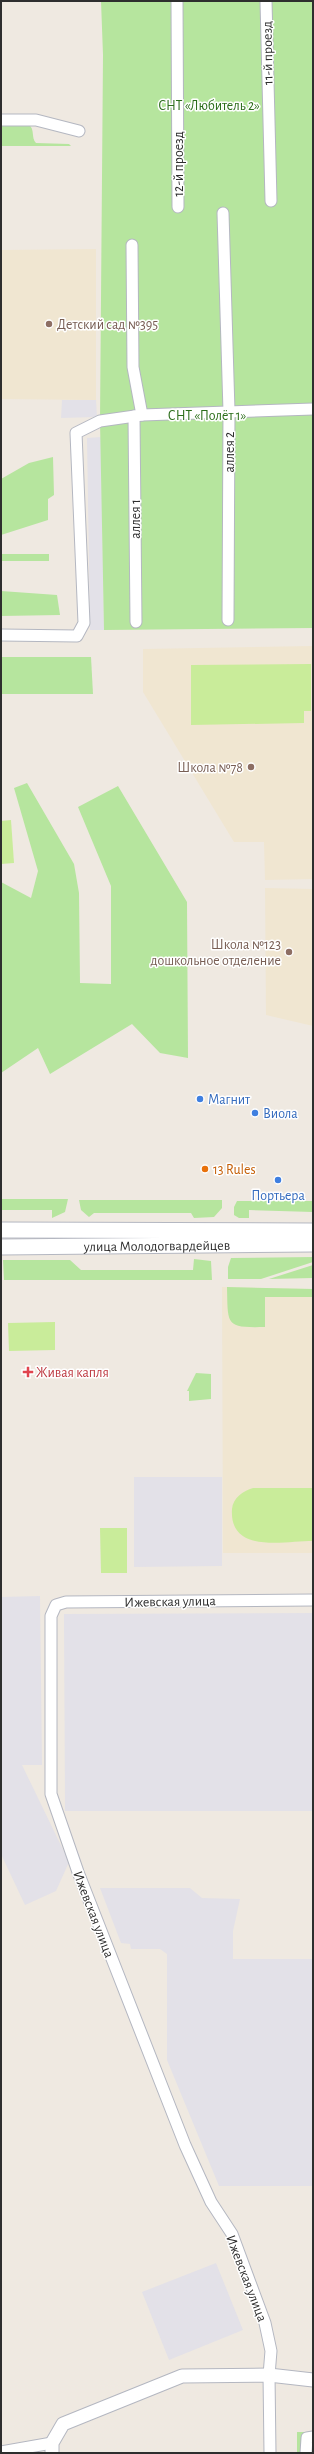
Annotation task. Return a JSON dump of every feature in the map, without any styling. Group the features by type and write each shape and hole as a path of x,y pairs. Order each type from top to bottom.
{"main road":[{"name":"улица Молодогвардейцев","path":"1,1230 313,1231"},
{"name":"улица Молодогвардейцев","path":"1,1247 313,1244"}],"street":[{"name":"12-й проезд","path":"177,1 178,208"},
{"name":"11-й проезд","path":"266,1 270,201"},
{"path":"1,120 36,120 79,131"},
{"name":"аллея 2","path":"223,213 229,411 228,620"},
{"name":"аллея 1","path":"132,245 133,367 138,416 136,622"},
{"path":"1,635 77,636 84,623 76,433 100,421 138,416 229,411 313,409"},
{"name":"Ижевская улица","path":"270,2453 269,2375 271,2351 264,2322 232,2234 211,2202 185,2145 78,1872 53,1802 51,1794 51,1616 56,1605 66,1602 313,1600"},
{"path":"1,2452 52,2448 63,2424 182,2376 269,2375 313,2380"},
{"path":"306,2453 310,2437"}],"shaded area":[{"name":"Детский сад №395","path":"96,249 96,400 1,399 1,250"},
{"path":"62,400 96,400 97,417 61,418"},
{"path":"101,437 104,630 90,630 87,438"},
{"name":"Школа №78","path":"313,646 313,879 265,880 264,842 234,842 143,692 143,649"},
{"name":"Школа №123 дошкольное отделение","path":"265,888 313,889 313,1026 266,1015"},
{"path":"222,1287 313,1289 313,1553 223,1553"},
{"path":"134,1477 222,1477 222,1566 134,1567"},
{"path":"40,1596 42,1765 22,1765 69,1862 56,1891 25,1905 1,1854 1,1597"},
{"path":"313,1613 313,1811 65,1811 64,1614"},
{"path":"100,1888 190,1888 202,1898 240,1899 233,1931 233,1959 313,1959 313,2186 219,2186 167,2060 167,1954 160,1949 131,1949 130,1944 121,1943"},
{"path":"216,2263 243,2330 169,2360 142,2292"}],"green space":[{"name":"СНТ «Полёт 1»","path":"101,1 313,1 313,628 104,630 100,421 103,55"},
{"path":"1,125 29,125 32,129 36,143 69,144 71,146 1,146"},
{"path":"53,457 54,495 48,499 48,520 1,535 1,479 29,463"},
{"path":"1,554 49,554 49,561 1,561"},
{"path":"1,591 57,595 60,615 1,616"},
{"path":"1,657 91,657 93,694 1,694"},
{"path":"311,664 311,711 304,711 304,723 191,725 191,665"},
{"path":"27,783 74,864 79,893 80,983 111,984 111,886 78,807 118,786 187,902 188,1058 160,1053 132,1024 50,1074 38,1048 1,1073 1,882 31,898 38,871 14,788"},
{"path":"11,820 14,863 1,864 1,821"},
{"path":"1,1199 68,1199 65,1212 52,1218 52,1210 1,1210"},
{"path":"79,1200 222,1200 222,1208 214,1217 194,1218 191,1213 94,1213 89,1217 81,1210"},
{"path":"237,1201 313,1201 313,1212 249,1210 249,1218 239,1218 234,1215 234,1207"},
{"path":"313,1257 313,1262 261,1279 228,1279 228,1267 231,1258"},
{"path":"194,1259 211,1261 212,1280 4,1280 3,1260 70,1260 81,1270 193,1270"},
{"path":"313,1265 313,1278 269,1279"},
{"path":"227,1287 313,1289 313,1297 265,1297 265,1327 242,1327 231,1322 229,1317"},
{"path":"55,1322 55,1350 9,1351 8,1323"},
{"path":"196,1373 211,1374 211,1399 189,1401 189,1391 187,1391"},
{"path":"253,1488 313,1488 313,1541 273,1543 260,1542 248,1539 239,1533 233,1523 233,1505 236,1498"},
{"path":"100,1528 127,1528 127,1573 101,1573"},
{"path":"297,2432 313,2432 313,2453 297,2453"}],"place":[{"name":"Детский сад №395","path":"49,324"},
{"name":"Школа №78","path":"251,767"},
{"name":"Школа №123 дошкольное отделение","path":"289,952"},
{"name":"Магнит","path":"200,1099"},
{"name":"Виола","path":"255,1113"},
{"name":"13 Rules","path":"205,1169"},
{"name":"Портьера","path":"278,1180"},
{"name":"Живая капля","path":"28,1372"}],"park label":[{"name":"СНТ «Любитель 2»","path":"209,105"}]}
